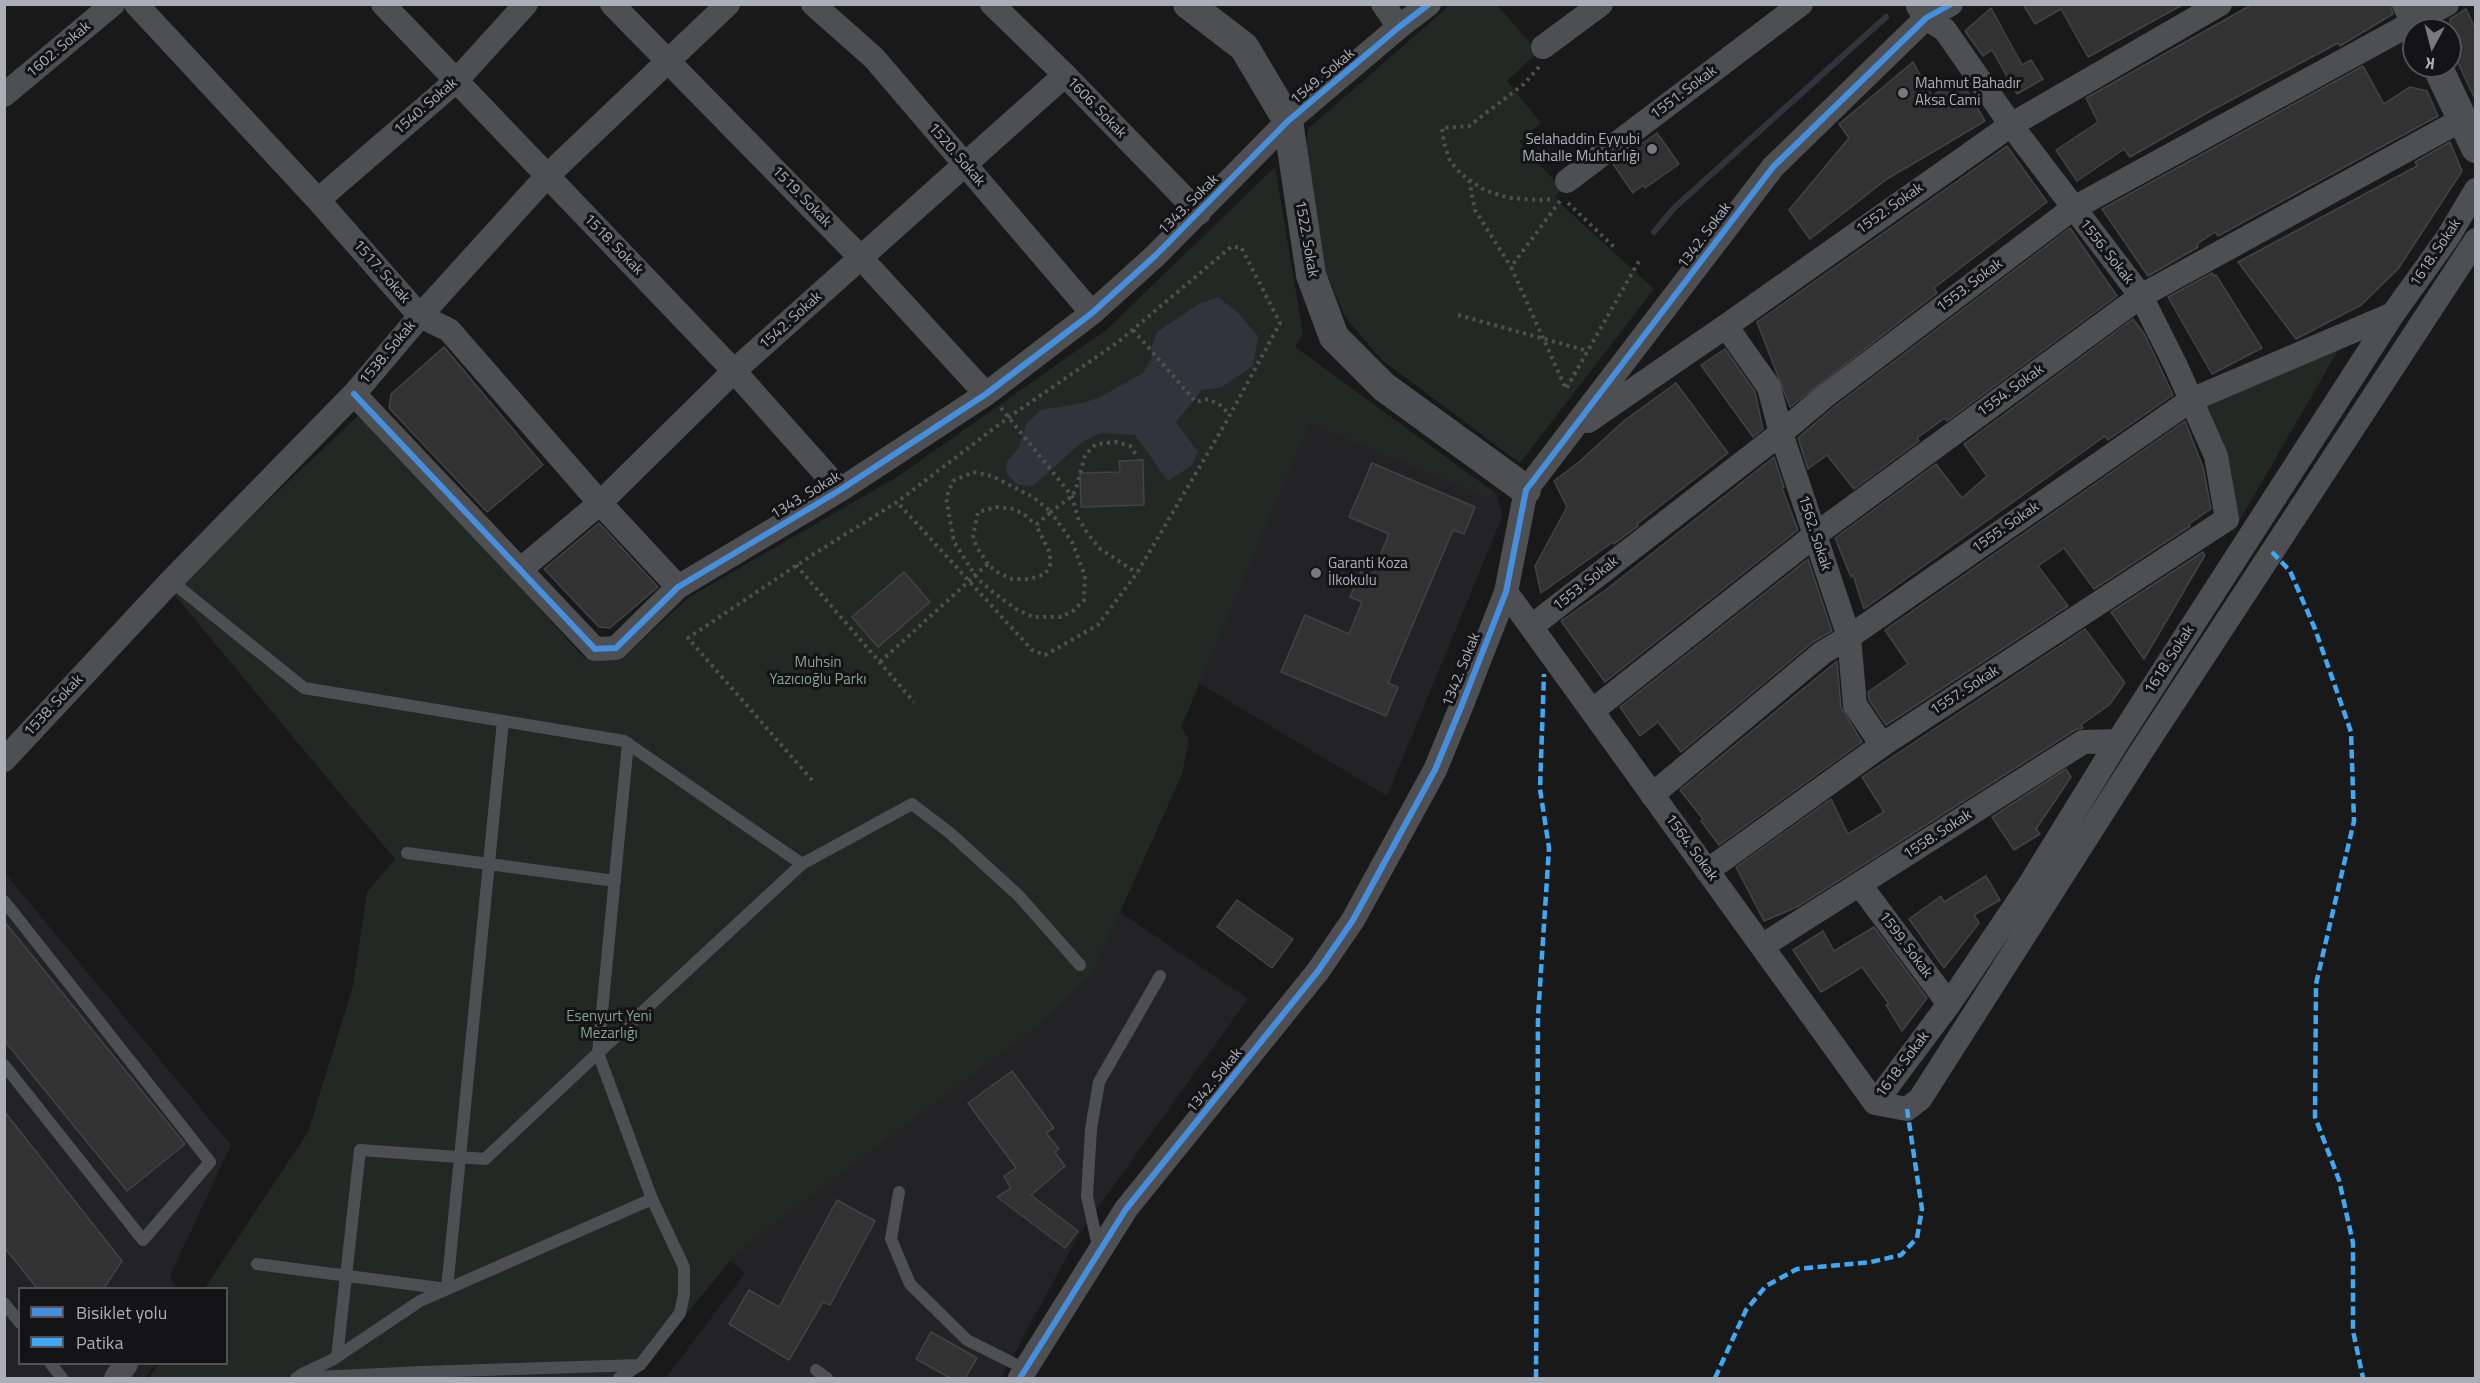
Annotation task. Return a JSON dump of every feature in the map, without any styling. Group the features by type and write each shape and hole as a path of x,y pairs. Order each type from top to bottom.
{"street":[{"name":"1602. Sokak","path":"5,95 113,4"},
{"name":"1517. Sokak","path":"136,4 318,200 420,315 449,330 600,503 678,587"},
{"name":"1518. Sokak","path":"382,4 734,371 840,490"},
{"name":"1540. Sokak","path":"318,200 456,81 526,4"},
{"name":"1519. Sokak","path":"612,4 861,258 987,394"},
{"name":"1538. Sokak","path":"4,760 171,581 354,394 420,315 547,176 728,4"},
{"name":"1520. Sokak","path":"813,4 874,58 1092,313"},
{"name":"1606. Sokak","path":"992,4 1065,75 1199,213"},
{"name":"1522. Sokak","path":"1188,4 1244,47 1288,122 1311,274 1334,337 1384,387 1526,490"},
{"path":"1383,4 1399,27"},
{"name":"1549. Sokak","path":"1288,122 1429,4"},
{"path":"1543,47 1601,4"},
{"name":"1551. Sokak","path":"1565,189 1801,4"},
{"name":"1342. Sokak","path":"1022,1374 1126,1209 1318,971 1353,920 1435,770 1506,592 1526,490 1773,167 1921,11 1951,4"},
{"name":"1552. Sokak","path":"1571,432 1726,326 2010,125 2220,4"},
{"name":"1553. Sokak","path":"2416,18 2447,4"},
{"name":"1556. Sokak","path":"1921,11 1945,30 2010,125 2072,209 2141,296 2165,342 2216,456 2227,519"},
{"name":"1553. Sokak","path":"1532,626 1781,433 1825,396 2072,209 2402,26"},
{"name":"1542. Sokak","path":"520,570 600,503 734,371 1065,75"},
{"path":"2443,78 2475,148"},
{"name":"1554. Sokak","path":"1592,711 1815,535 2141,296 2463,119"},
{"name":"1343. Sokak","path":"354,394 595,649 615,648 678,587 840,490 987,394 1092,313 1199,213 1288,122"},
{"name":"1618. Sokak","path":"2475,190 2448,237 2393,314 2118,741 2028,887 1949,1005 1875,1103 1907,1109 1920,1099 2143,749 2475,240"},
{"name":"1555. Sokak","path":"1652,795 1822,653 1850,637 2191,400 2393,314"},
{"name":"1562. Sokak","path":"1726,326 1770,387 1781,433 1850,637 1856,705 1882,745"},
{"name":"1557. Sokak","path":"1707,871 1882,745 2227,519"},
{"name":"1564. Sokak","path":"1506,592 1875,1103"},
{"name":"1558. Sokak","path":"1762,946 2083,742 2118,741"},
{"name":"1599. Sokak","path":"1860,885 1949,1005"},
{"path":"116,1378 125,1365"}],"lane":[{"path":"171,581 304,688 624,741 802,864"},
{"path":"447,1289 503,721"},
{"path":"619,1378 640,1365 680,1313 684,1294 684,1266 652,1199 598,1053 628,743"},
{"path":"337,1357 360,1150 485,1160 802,864 912,804 950,833 1019,896 1080,965"},
{"path":"407,853 615,881"},
{"path":"4,901 210,1162 143,1240 4,1065"},
{"path":"1099,1252 1087,1196 1092,1129 1099,1082 1160,976"},
{"path":"899,1192 891,1239 910,1284 967,1340 1022,1374"},
{"path":"294,1378 337,1357 420,1301 652,1199"},
{"path":"257,1264 447,1289"},
{"path":"4,1303 18,1320"},
{"path":"52,1365 62,1378"},
{"path":"294,1378 640,1365"},
{"path":"816,1370 827,1378"}],"path":[{"path":"1543,47 1540,66 1524,84 1469,126 1442,128 1444,143 1450,161 1461,174 1484,190 1509,198 1540,200 1565,189"},
{"path":"1469,180 1475,210 1511,267 1566,389 1639,261"},
{"path":"1565,189 1615,248"},
{"path":"1511,267 1565,189"},
{"path":"812,780 688,638 796,565 897,502 1010,417 1133,330 1231,247 1241,247 1281,323 1137,573 1098,625 1045,655 1032,650 897,502"},
{"path":"1458,315 1588,351"},
{"path":"1133,330 1151,354 1196,402 1209,399 1220,405 1230,415"},
{"path":"987,394 1010,417 1072,496 1078,518 1094,541 1114,560 1137,573"},
{"path":"1036,525 1072,496 1085,455 1096,444 1116,442 1130,446 1137,456"},
{"path":"973,472 992,476 1033,497 1051,512 1071,542 1085,576 1084,600 1073,611 1061,617 1033,617 1016,609 975,575 954,542 946,498 953,481 973,472"},
{"path":"996,507 1014,509 1036,525 1050,553 1050,566 1045,574 1030,579 1012,579 994,571 975,546 973,536 978,512 996,507"},
{"path":"880,662 988,564"},
{"path":"796,565 914,702"}],"shaded area":[{"path":"1218,297 1239,314 1258,336 1253,366 1220,388 1202,390 1176,422 1198,452 1192,465 1168,481 1135,435 1100,433 1081,443 1033,486 1018,485 1007,474 1006,462 1019,448 1026,424 1041,410 1083,403 1100,397 1143,373 1152,358 1151,348 1157,332 1199,304"},
{"name":"Garanti Koza İlkokulu","path":"1295,347 1497,494 1503,515 1387,796 1199,683"},
{"path":"4,872 231,1145 170,1276 176,1287 18,1287 18,1365 154,1365 145,1378 5,1378"},
{"path":"1120,912 1248,999 1081,1231 1001,1378 666,1378 745,1273 730,1261 736,1254 1041,1024 1092,975"}],"green space":[{"path":"1450,5 1497,5 1538,52 1507,81 1541,123 1519,142 1562,189 1555,197 1562,205 1654,289 1520,463 1382,360 1345,317 1325,270 1306,152 1308,129"},
{"name":"Esenyurt Yeni Mezarlığı","path":"1275,167 1303,334 1295,347 1492,491 1490,499 1310,423 1181,727 1189,739 1182,774 1092,975 1041,1024 736,1254 633,1378 149,1378 157,1365 228,1365 228,1287 206,1287 308,1132 353,986 367,892 395,859 172,592 363,411 584,658 624,657 689,597 897,477 1106,330"},
{"path":"2340,347 2233,532 2229,476 2205,407"}],"building":[{"path":"2023,4 2184,4 2088,57 2061,9 2035,24"},
{"path":"2253,4 2390,4 2393,14 2340,46 2338,43 2130,157 2124,149 2077,181 2056,150 2098,122 2086,98"},
{"path":"1991,8 2022,65 2031,60 2043,79 2017,94 1992,50 1983,56 1965,31"},
{"path":"2466,9 2475,28 2475,99 2462,71 2462,18 2452,18"},
{"path":"1913,62 1932,96 1960,79 1985,121 1887,179 1810,239 1789,210 1849,138 1839,124"},
{"path":"2363,66 2384,104 2410,87 2427,91 2438,116 2218,236 2215,232 2197,244 2198,247 2148,276 2102,209"},
{"name":"Selahaddin Eyyubi Mahalle Muhtarlığı","path":"1657,133 1679,164 1645,188 1643,185 1633,193 1613,164"},
{"path":"2450,142 2462,171 2398,269 2361,305 2296,339 2238,262 2417,166 2415,162"},
{"path":"2007,146 2047,202 1934,288 1937,293 1790,407 1757,322"},
{"path":"2070,228 2117,296 1947,421 1945,418 1917,438 1919,441 1854,489 1827,455 1808,469 1798,438 1834,407"},
{"path":"2212,273 2216,275 2262,348 2212,374 2168,297"},
{"path":"2133,319 2145,335 2173,395 2108,440 2105,436 1864,609 1853,575 1851,577 1835,538 1936,464 1962,498 1987,476 1964,444"},
{"path":"444,347 543,465 487,512 389,408 391,394"},
{"path":"1725,349 1755,392 1763,429 1753,437 1701,365"},
{"path":"1676,383 1728,453 1614,544 1613,542 1541,593 1535,566 1567,507 1554,481 1579,462 1625,420"},
{"path":"2185,421 2203,467 2211,509 2189,524 2190,526 2094,589 2064,548 2038,566 2068,606 1886,725 1869,700 1868,692 1908,664 1885,630"},
{"path":"1774,457 1784,487 1782,488 1798,530 1605,682 1561,621 1607,589"},
{"path":"1143,460 1144,505 1081,507 1080,473 1120,472 1119,461"},
{"path":"1372,463 1475,507 1464,534 1453,530 1388,683 1398,687 1386,716 1281,672 1305,615 1349,634 1362,602 1350,597 1364,564 1375,568 1389,534 1349,517"},
{"path":"599,523 658,587 610,628 599,627 544,569"},
{"path":"2203,552 2205,555 2144,659 2111,612"},
{"path":"1808,559 1832,631 1813,642 1681,752 1658,722 1640,736 1620,707"},
{"path":"904,572 930,602 878,647 852,617"},
{"path":"2085,629 2125,683 2109,705 2081,725 2083,728 2075,730 1797,907 1764,921 1736,867 1831,799 1848,834 1884,812 1862,777"},
{"path":"1837,661 1841,707 1862,742 1719,845 1701,821 1703,819 1680,790"},
{"path":"2066,769 2071,777 2036,829 2040,834 2014,850 1992,817"},
{"path":"1986,876 2000,900 1974,915 1979,923 1944,968 1909,919 1941,896 1944,902"},
{"path":"1237,900 1293,939 1272,968 1217,927"},
{"path":"4,921 185,1144 127,1191 4,1040"},
{"path":"1874,927 1927,998 1902,1031 1886,1005 1889,1004 1862,967 1821,992 1793,950 1823,931 1834,951"},
{"path":"1012,1071 1054,1128 1046,1133 1059,1149 1055,1152 1065,1166 1031,1195 1078,1231 1065,1248 997,1197 1011,1188 1004,1176 1016,1168 968,1103"},
{"path":"4,1111 122,1261 105,1287 36,1287 4,1247"},
{"path":"837,1200 875,1221 830,1305 823,1302 789,1360 729,1324 749,1290 779,1307"},
{"path":"931,1332 977,1358 965,1378 950,1378 916,1359"}],"waterway":[{"path":"1654,232 1674,208 1886,17"}],"marked path":[{"path":"2272,552 2290,571 2315,629 2351,732 2354,821 2316,984 2315,1117 2339,1180 2353,1243 2353,1331 2363,1378"},
{"path":"1536,1378 1538,1017 1549,848 1540,789 1544,674"},
{"path":"1715,1378 1746,1310 1766,1286 1797,1269 1871,1262 1901,1255 1917,1238 1922,1209 1907,1109"}],"cycle path":[{"path":"354,394 595,649 616,648 678,587 840,490 986,394 1092,313 1156,255 1288,121 1429,4"},
{"path":"1020,1378 1126,1209 1318,971 1353,920 1435,770 1461,707 1506,592 1526,490 1773,167 1926,18 1951,4"}],"place":[{"name":"Mahmut Bahadır Aksa Cami","path":"1903,93"},
{"name":"Selahaddin Eyyubi Mahalle Muhtarlığı","path":"1652,149"},
{"name":"Garanti Koza İlkokulu","path":"1316,573"}],"park label":[{"name":"Muhsin Yazıcıoğlu Parkı","path":"818,672"}]}
